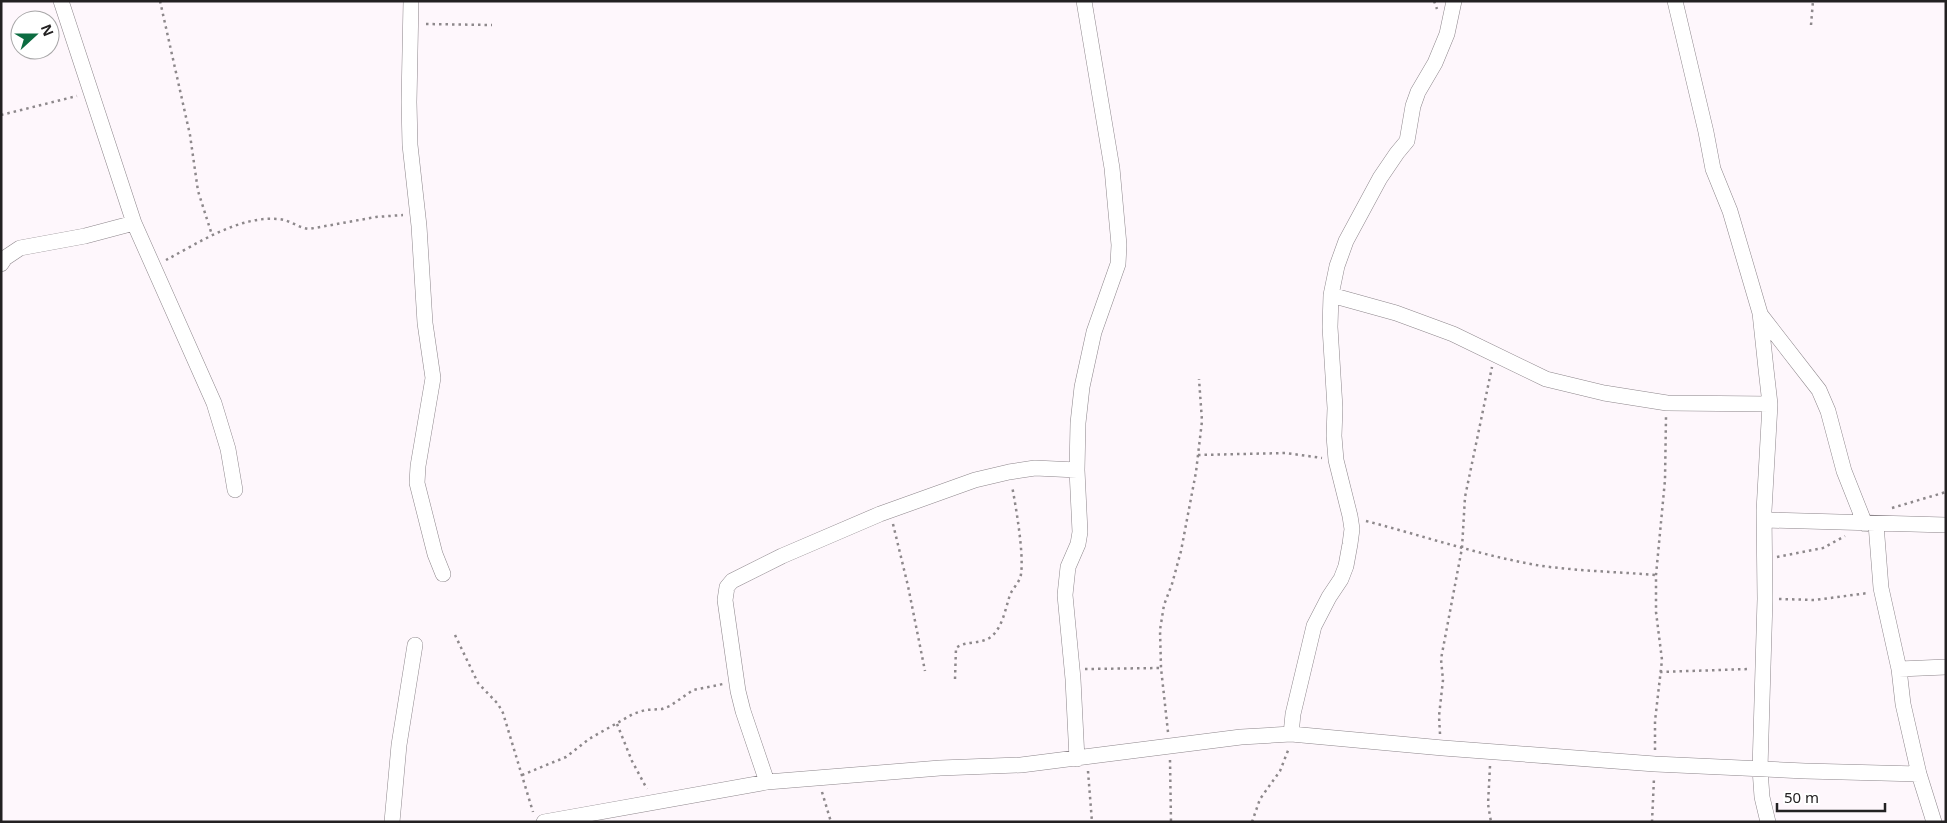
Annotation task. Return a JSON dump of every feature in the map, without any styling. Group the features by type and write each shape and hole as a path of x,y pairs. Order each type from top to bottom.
{"street":[{"path":"61,1 134,223 214,403 228,449 235,490"},
{"path":"411,1 409,111 412,170 417,214 424,323 432,378 417,483 435,554 443,574"},
{"path":"1082,758 1065,594 1068,567 1078,544 1080,532 1077,470 1078,423 1082,387 1094,332 1118,264 1119,245 1112,168 1084,1"},
{"path":"1291,734 1293,714 1314,626 1341,579 1346,566 1352,529 1336,460 1330,328 1331,295 1339,260 1346,241 1380,178 1397,152 1408,141 1413,106 1418,92 1435,64 1447,34 1454,1"},
{"path":"1675,1 1713,169 1730,211 1760,313 1770,404 1765,520 1765,599 1760,769 1762,797 1768,822"},
{"path":"1,264 5,258 20,248 85,236 134,223"},
{"path":"1331,295 1396,313 1453,334 1546,379 1604,393 1667,403 1770,404"},
{"path":"1760,313 1819,390 1828,411 1844,472 1868,524 1899,668 1903,704 1919,774 1934,822"},
{"path":"767,782 743,711 736,681 725,600 727,587 732,581 782,556 889,510 975,480 1035,468 1077,470"},
{"path":"1765,520 1946,525"},
{"path":"392,822 399,745 415,645"},
{"path":"1899,668 1946,667"},
{"path":"539,817 655,802 767,782 818,776 1021,765 1241,737 1291,734 1442,748 1655,764 1919,774"}],"path":[{"path":"160,1 190,135 198,191 212,235"},
{"path":"1811,25 1813,1"},
{"path":"410,24 492,25"},
{"path":"1,115 27,107 91,94"},
{"path":"153,267 212,235 258,219 284,220 309,229 376,217 417,214"},
{"path":"1442,748 1439,716 1443,680 1441,660 1462,548 1465,497 1495,354"},
{"path":"1171,822 1169,746 1161,668 1160,630 1161,618 1181,551 1198,455 1202,421 1199,379"},
{"path":"1652,822 1655,721 1661,645 1655,600 1665,480 1667,403"},
{"path":"1198,455 1286,454 1336,460"},
{"path":"955,680 956,648 960,645 987,640 993,635 1005,611 1012,590 1021,574 1021,554 1010,472"},
{"path":"1890,509 1946,492"},
{"path":"889,510 908,586 925,671"},
{"path":"1350,516 1462,548 1540,565 1568,569 1656,575"},
{"path":"1765,560 1823,548 1836,543 1868,524"},
{"path":"1765,599 1815,600 1882,591"},
{"path":"455,635 478,683 498,704 503,713 522,775 539,817"},
{"path":"1072,669 1161,668"},
{"path":"1660,672 1762,668"},
{"path":"522,775 566,757 589,739 633,714 670,706 693,690 736,681"},
{"path":"617,723 632,762 655,802"},
{"path":"1252,822 1260,799 1285,761 1291,734"},
{"path":"1491,752 1488,804 1491,822"},
{"path":"1082,758 1092,822"},
{"path":"818,776 832,822"}]}
